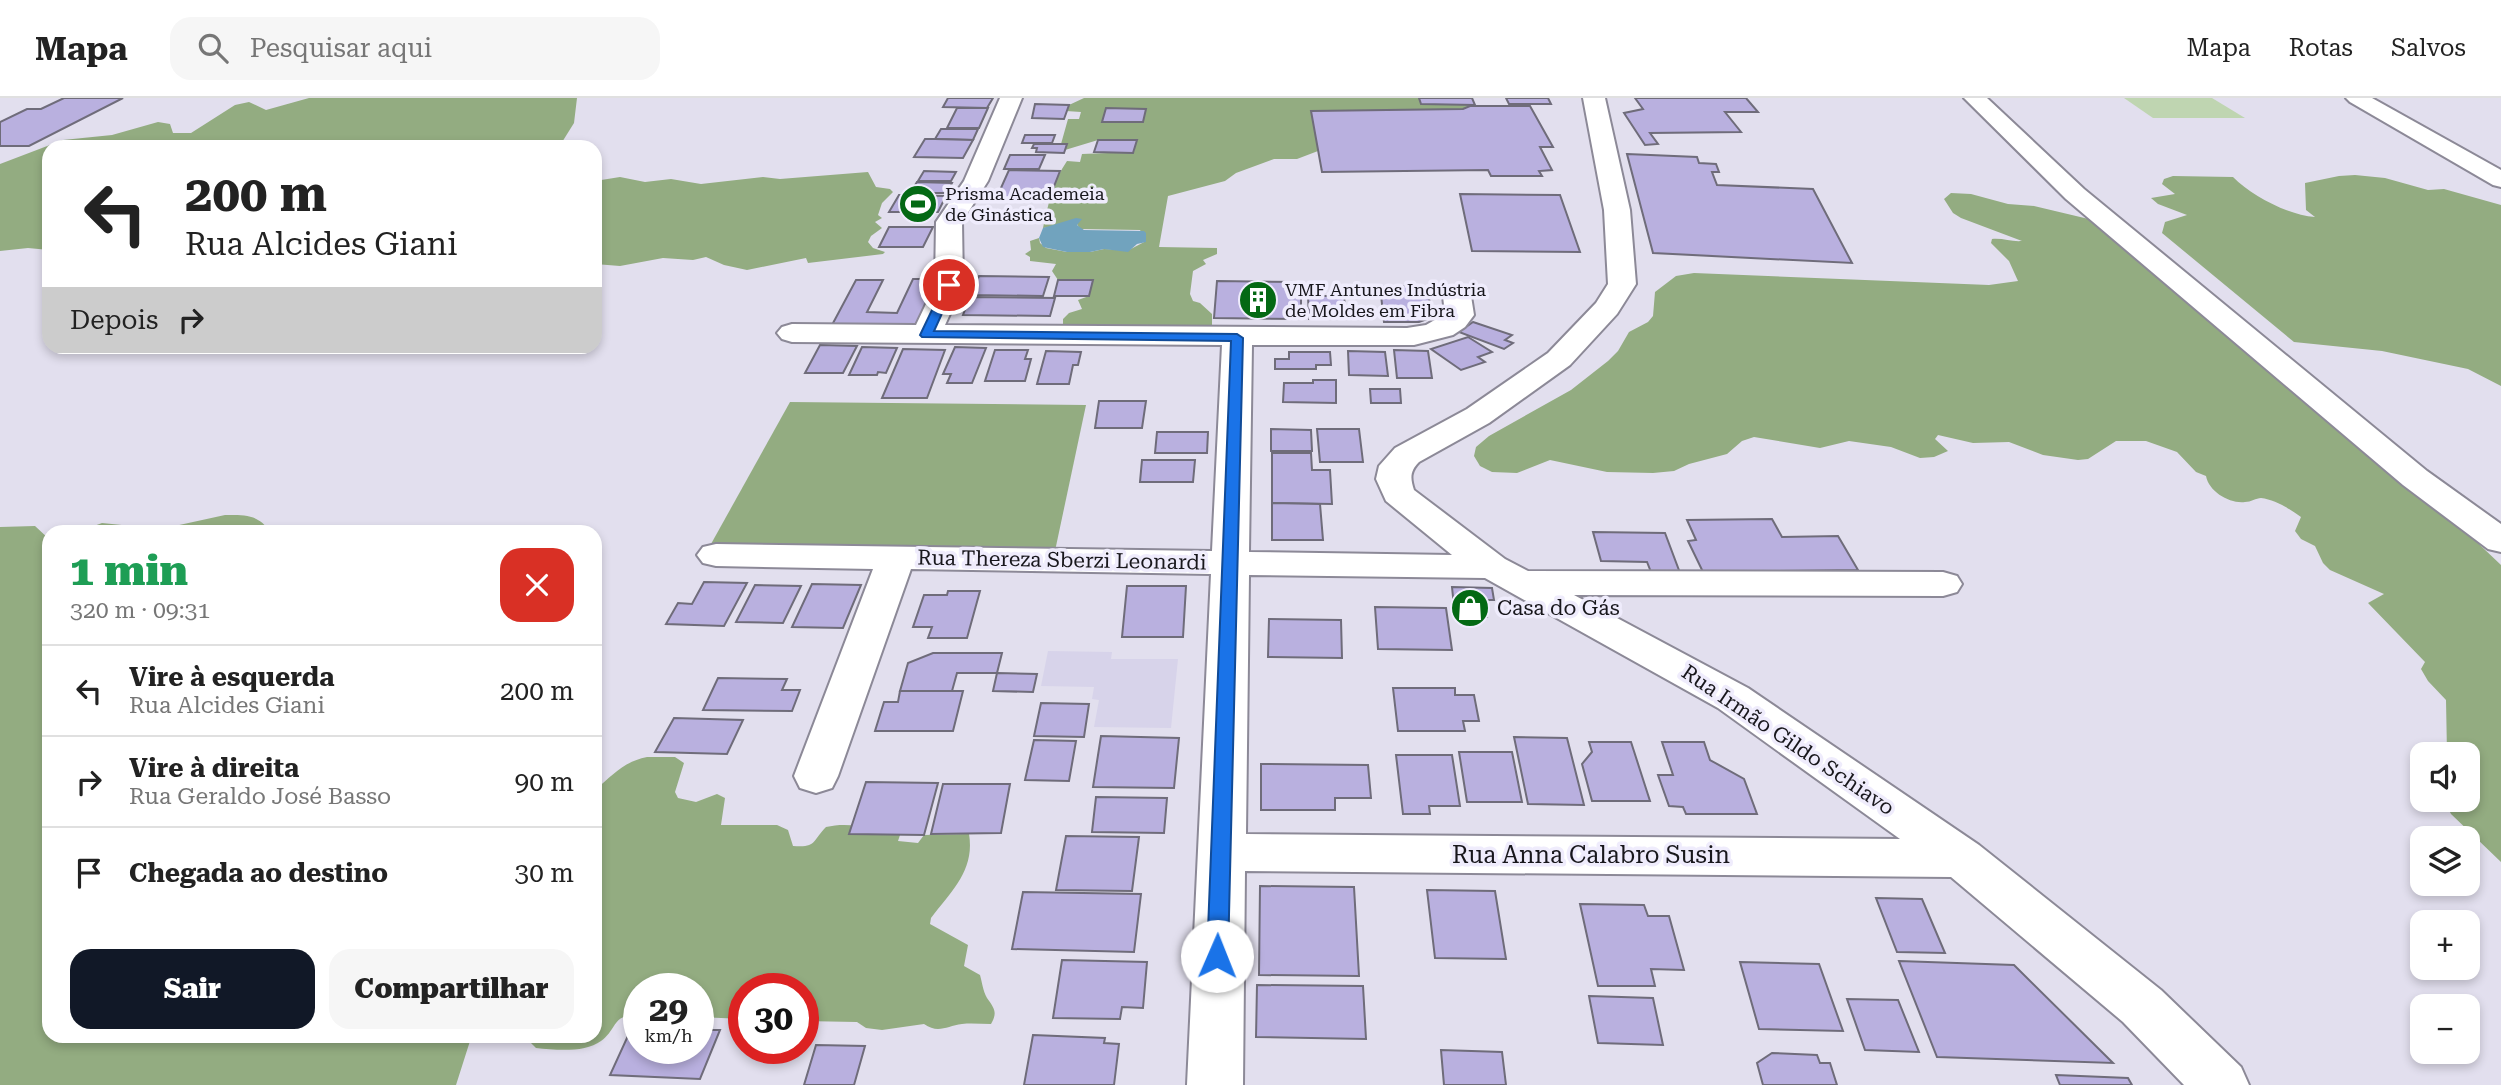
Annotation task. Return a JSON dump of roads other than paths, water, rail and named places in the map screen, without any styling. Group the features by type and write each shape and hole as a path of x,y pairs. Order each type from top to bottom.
{"street":[{"path":"926,335 949,285 949,222 976,181 1011,98"},
{"name":"Rua Irmão Gildo Schiavo","path":"1594,98 1616,210 1622,284 1607,308 1559,359 1478,415 1407,455 1396,466 1393,479 1398,494 1419,513 1507,575 1733,698 1962,858 2141,1006 2221,1085"},
{"path":"1975,98 2086,203 2415,478 2501,541"},
{"path":"2357,98 2501,180"},
{"path":"792,332 1237,338 1421,336 1442,329 1456,320 1460,315 1457,296"},
{"path":"1215,1085 1228,563 1237,338"},
{"name":"Rua Thereza Sberzi Leonardi","path":"716,555 1228,563 1507,575 1943,584"},
{"path":"816,776 896,558"},
{"name":"Rua Anna Calabro Susin","path":"1220,852 1962,858"}],"water":[{"path":"1076,218 1082,219 1077,225 1084,230 1144,231 1146,242 1137,244 1128,252 1104,249 1067,252 1043,247 1039,238 1043,228"}],"place":[{"name":"Prisma Academeia de Ginástica","path":"918,204"},
{"name":"VMF Antunes Indústria de Moldes em Fibra","path":"1258,300"},
{"name":"Casa do Gás","path":"1470,608"}]}
